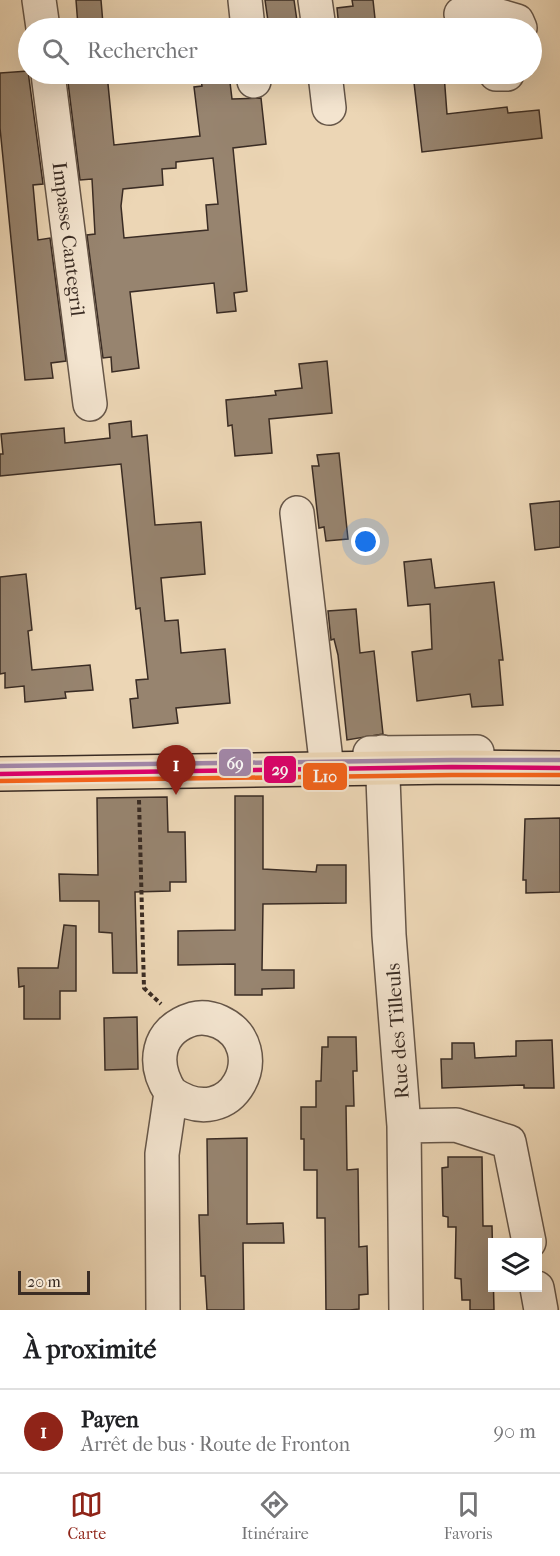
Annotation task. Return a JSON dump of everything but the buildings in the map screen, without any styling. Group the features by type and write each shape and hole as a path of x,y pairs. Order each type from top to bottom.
{"main road":[{"path":"0,774 137,772 382,760 560,768"}],"street":[{"path":"39,0 42,18"},
{"path":"245,0 247,18"},
{"path":"315,0 318,18"},
{"path":"462,14 482,11 506,18"},
{"name":"Impasse Cantegril","path":"49,84 90,404"},
{"path":"326,84 329,108"},
{"path":"0,759 326,762 297,513"},
{"path":"382,760 560,753"},
{"name":"Rue des Tilleuls","path":"382,760 389,935 404,1126 406,1310"},
{"path":"196,1018 212,1019 227,1026 238,1037 245,1052 245,1068 240,1083 230,1096 216,1103 200,1106 184,1102 171,1093 162,1079 159,1056 168,1034 181,1023 196,1018"},
{"path":"163,1310 162,1154 171,1093"},
{"path":"404,1126 456,1125 509,1142 528,1238"},
{"path":"538,1292 541,1310"}],"path":[{"path":"137,772 144,988 181,1023"}],"transit line":[{"name":"69","path":"0,766 560,760"},
{"name":"29","path":"0,774 452,767 560,768"},
{"name":"L10","path":"0,781 560,775"}],"place":[{"name":"Payen","path":"176,795"}]}
